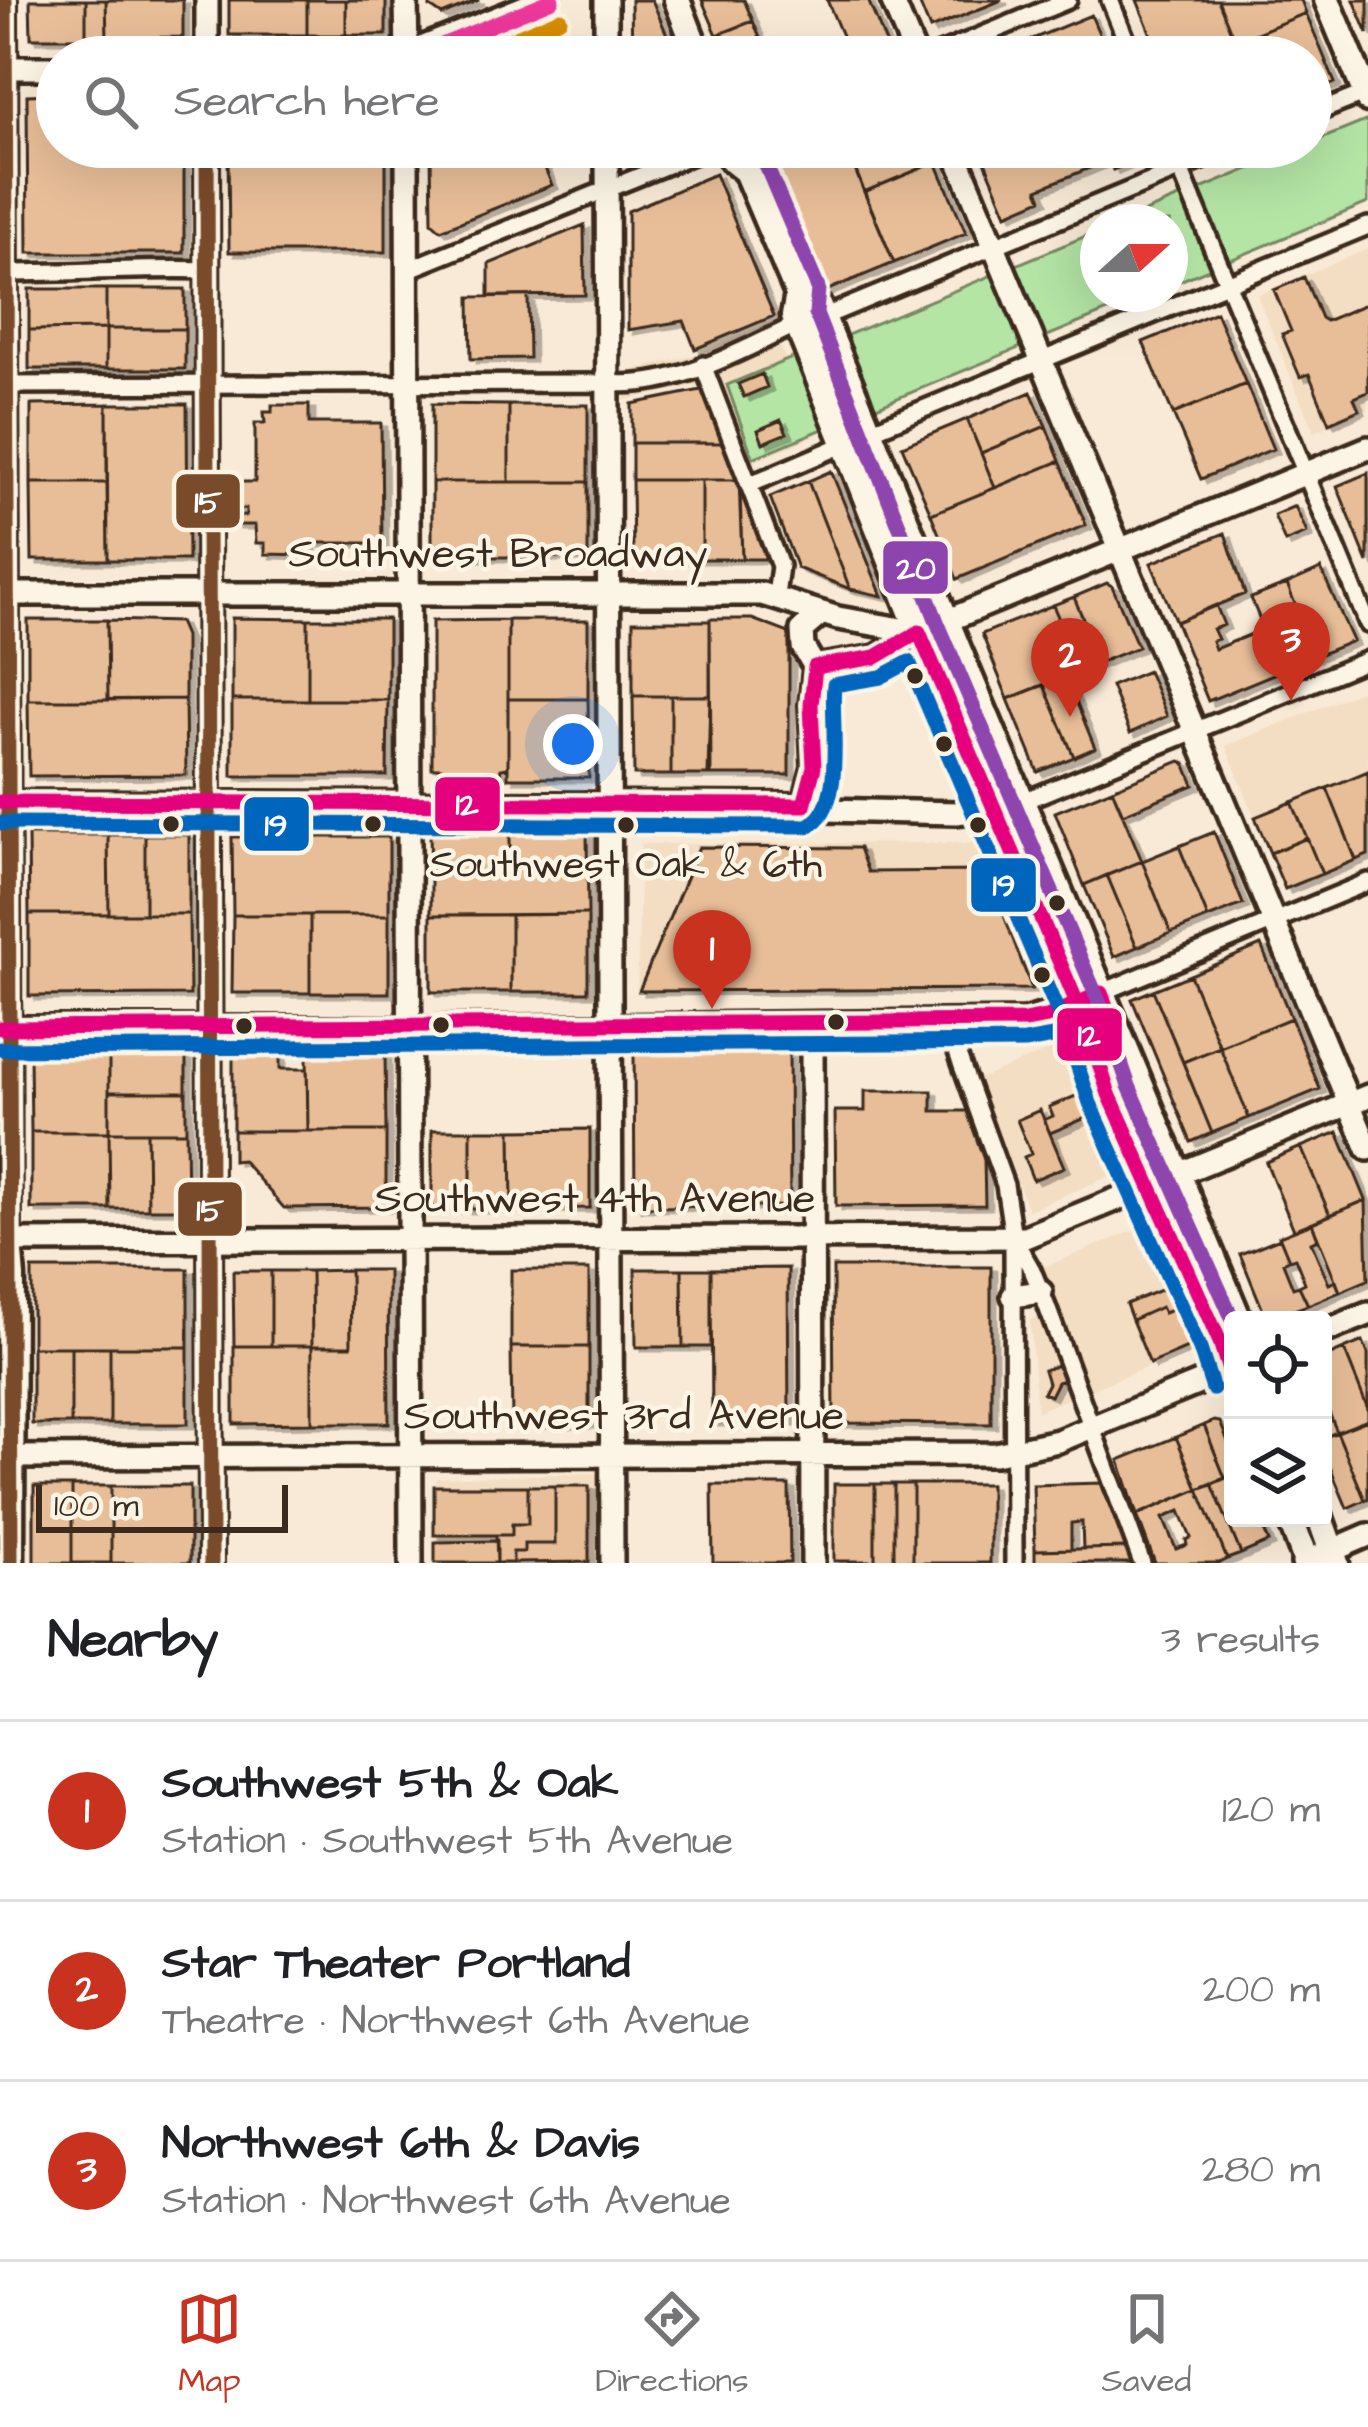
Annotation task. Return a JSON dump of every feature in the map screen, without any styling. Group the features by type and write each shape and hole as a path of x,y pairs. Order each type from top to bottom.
{"main road":[{"path":"676,0 691,36"},
{"path":"1327,0 1367,95"},
{"path":"749,168 798,294 794,316 919,632 1077,1004 1109,1094 1224,1356"},
{"path":"798,294 818,305 1235,1311"},
{"path":"5,1241 5,1457 11,1563"},
{"path":"1293,1527 1306,1562"},
{"path":"1323,1527 1334,1557"}],"street":[{"path":"5,0 5,1241"},
{"path":"207,0 207,36"},
{"path":"405,36 406,0"},
{"path":"453,36 542,0"},
{"path":"606,0 606,36"},
{"path":"892,0 907,36"},
{"path":"981,36 1068,0"},
{"path":"1110,0 1125,36"},
{"path":"3,68 36,68"},
{"path":"1332,108 1367,95"},
{"path":"207,168 211,1563"},
{"path":"407,168 411,1563"},
{"path":"607,168 612,1563"},
{"path":"407,270 662,168"},
{"path":"962,168 1273,920 1359,1100 1368,1149"},
{"path":"823,317 1185,168"},
{"path":"1180,170 1368,624"},
{"path":"871,431 1368,226"},
{"path":"3,273 207,270"},
{"path":"3,386 609,382 640,386 703,365 797,324"},
{"path":"703,365 780,566 776,596"},
{"path":"751,484 845,444"},
{"path":"825,666 876,657 919,632 1368,448"},
{"name":"Southwest Broadway","path":"3,594 776,596 830,616 919,632"},
{"path":"830,616 849,642 845,658 825,666 802,646 802,630 830,616"},
{"path":"3,802 804,805 850,812 958,813 1021,802 1368,660"},
{"path":"804,805 814,767 812,723 825,666"},
{"path":"4,1028 1025,1021 1077,1004 1368,882"},
{"path":"945,1019 1006,1185 1013,1237 1014,1563"},
{"path":"812,1024 813,1563"},
{"name":"Southwest 4th Avenue","path":"5,1241 1036,1235 1359,1100"},
{"path":"1013,1237 1041,1292 1142,1563"},
{"path":"1013,1296 1041,1292"},
{"path":"1332,1328 1368,1314"},
{"name":"Southwest 3rd Avenue","path":"5,1457 1013,1453 1224,1377"},
{"path":"1306,1562 1334,1557 1368,1535"}],"shaded area":[{"path":"1368,249 1368,410 1314,432 1257,295"},
{"path":"776,319 772,326 816,435 740,468 704,384 625,400 624,372 692,356"},
{"path":"1368,688 1368,856 1284,890 1226,746"},
{"path":"977,843 1034,990 637,992 641,844"},
{"path":"1067,1043 1120,1172 1028,1210 979,1079"},
{"path":"1148,1225 1195,1348 1037,1411 1030,1320 1060,1308 1044,1267"},
{"path":"599,1473 598,1563 433,1563 436,1478"}],"green space":[{"path":"1368,120 1368,203 1188,278 1188,204 1164,204 1251,168 1332,168 1332,135"},
{"path":"1080,238 1080,312 1106,312 753,458 727,385"}],"building":[{"path":"30,0 86,0 86,36 31,38"},
{"path":"86,0 106,0 107,36 86,36"},
{"path":"106,0 183,0 183,36 107,36"},
{"path":"229,0 307,0 307,35 229,35"},
{"path":"307,0 346,0 346,35 307,35"},
{"path":"346,0 386,0 386,35 346,35"},
{"path":"430,0 479,0 442,15 430,7"},
{"path":"631,0 652,0 668,36 632,36"},
{"path":"702,0 744,0 753,21 717,35"},
{"path":"827,0 868,0 883,36 842,36"},
{"path":"918,0 1002,0 930,29"},
{"path":"1137,0 1218,0 1233,36 1152,36"},
{"path":"1218,0 1301,0 1306,13 1250,36 1233,36"},
{"path":"1354,0 1368,0 1368,34"},
{"path":"1306,13 1316,36 1250,36"},
{"path":"1091,15 1100,36 1040,36"},
{"path":"753,21 759,36 717,36"},
{"path":"27,95 36,95 36,168 184,168 184,253 28,253"},
{"path":"228,168 386,168 386,252 229,252"},
{"path":"431,168 545,168 552,185 441,230 432,222"},
{"path":"772,168 855,168 894,263 823,292"},
{"path":"854,168 922,168 864,192"},
{"path":"922,168 939,168 966,233 894,263 864,192"},
{"path":"988,168 1089,168 1038,189 1042,199 1007,214"},
{"path":"715,174 774,316 695,349 684,321 628,330 628,211"},
{"path":"584,225 585,295 489,296 489,264"},
{"path":"1304,277 1326,321 1368,303 1368,392 1354,398 1359,410 1329,423 1309,374 1300,377 1282,334 1291,331 1274,290"},
{"path":"29,289 106,289 106,329 29,330"},
{"path":"106,289 185,289 185,329 106,329"},
{"path":"528,296 529,358 471,359 470,297"},
{"path":"1216,312 1246,384 1173,414 1143,342"},
{"path":"106,329 185,329 185,369 106,369"},
{"path":"106,329 106,369 29,369 29,330"},
{"path":"762,374 767,387 744,397 738,384"},
{"path":"1246,384 1273,449 1201,479 1173,414"},
{"path":"706,389 726,443 632,443 632,404"},
{"path":"1031,392 1046,426 981,453 967,419"},
{"path":"107,404 107,483 31,483 31,405"},
{"path":"107,404 187,404 188,560 108,560"},
{"path":"432,404 509,405 509,482 432,482"},
{"path":"272,405 309,405 309,423 381,423 382,543 310,543 310,555 265,554 265,543 256,543 255,525 235,525 235,516 246,516 246,509 235,509 235,482 255,482 255,423 265,423 264,412 272,412"},
{"path":"509,405 588,405 588,482 509,482"},
{"path":"967,419 995,488 931,514 902,446"},
{"path":"781,420 787,433 763,443 758,430"},
{"path":"1046,426 1060,461 995,488 981,453"},
{"path":"632,443 726,443 739,480 632,480"},
{"path":"1060,461 1086,525 957,579 931,514"},
{"path":"831,471 882,596 850,589 808,481"},
{"path":"1368,473 1368,563 1337,486"},
{"path":"632,480 702,480 702,559 633,559"},
{"path":"702,480 739,480 742,559 702,559"},
{"path":"808,481 850,589 797,568 770,497"},
{"path":"432,482 588,482 588,557 432,557"},
{"path":"31,483 107,483 108,560 32,560"},
{"path":"740,488 766,559 742,559"},
{"path":"1295,506 1307,533 1285,542 1274,515"},
{"path":"1225,533 1245,594 1176,622 1151,563"},
{"path":"1321,569 1353,641 1316,656 1287,584"},
{"path":"1107,583 1138,647 1101,662 1074,597"},
{"path":"1287,584 1316,656 1281,671 1251,598"},
{"path":"1074,597 1101,662 1080,670 1053,605"},
{"path":"1053,605 1080,670 1008,699 982,634"},
{"path":"1216,605 1224,625 1213,629 1218,639 1212,641 1215,649 1264,629 1281,671 1208,701 1176,622"},
{"path":"232,618 308,619 308,700 232,700"},
{"path":"308,619 388,619 388,700 308,700"},
{"path":"710,619 752,619 789,633 789,775 711,775"},
{"path":"28,620 107,620 108,700 28,700"},
{"path":"107,620 179,622 185,636 185,699 108,700"},
{"path":"508,620 508,768 501,769 500,775 442,775 441,768 432,768 432,621"},
{"path":"508,620 588,620 588,699 508,699"},
{"path":"633,621 710,621 710,696 633,696"},
{"path":"1148,671 1167,716 1130,733 1111,686"},
{"path":"1066,676 1095,748 1074,757 1044,685"},
{"path":"1044,685 1074,757 1038,772 1008,699"},
{"path":"633,696 671,696 671,775 634,775"},
{"path":"671,696 710,696 708,775 671,775"},
{"path":"185,699 186,775 29,776 28,700"},
{"path":"508,699 588,699 589,778 508,778"},
{"path":"232,700 388,700 387,776 232,776"},
{"path":"1180,761 1194,785 1123,814 1112,789"},
{"path":"1368,771 1368,855 1356,860 1327,788"},
{"path":"1327,788 1356,860 1322,874 1292,802"},
{"path":"1112,789 1142,861 1084,885 1055,812"},
{"path":"1292,802 1307,838 1270,853 1255,817"},
{"path":"1214,832 1243,904 1208,918 1179,846"},
{"path":"430,833 510,833 510,874 431,875"},
{"path":"510,833 587,834 588,914 431,915 431,875 510,874"},
{"path":"28,835 108,835 109,914 29,914"},
{"path":"108,835 145,835 145,914 109,914"},
{"path":"145,835 189,835 189,914 145,914"},
{"path":"232,837 389,837 389,915 233,915"},
{"path":"1307,838 1322,874 1285,889 1270,853"},
{"path":"1179,846 1208,918 1171,933 1142,861"},
{"path":"699,847 859,848 868,872 987,871 1032,989 639,991"},
{"path":"1142,861 1171,933 1137,947 1107,875"},
{"path":"1107,875 1137,947 1114,957 1084,885"},
{"path":"29,914 189,914 190,995 29,996"},
{"path":"588,914 588,992 511,992 511,915"},
{"path":"233,915 310,915 310,993 232,993"},
{"path":"310,915 389,915 389,993 310,993"},
{"path":"431,915 511,915 511,992 431,992"},
{"path":"1261,945 1291,1018 1220,1047 1190,975"},
{"path":"1190,975 1220,1047 1183,1062 1153,990"},
{"path":"1153,990 1212,1133 1191,1142 1132,999"},
{"path":"1291,1018 1320,1089 1249,1118 1220,1047"},
{"path":"1220,1047 1249,1118 1212,1133 1183,1062"},
{"path":"385,1052 386,1131 308,1131 307,1053"},
{"path":"634,1052 789,1052 790,1206 635,1207"},
{"path":"233,1053 280,1053 280,1069 307,1069 308,1131 233,1131"},
{"path":"109,1054 109,1132 31,1132 30,1055"},
{"path":"109,1054 186,1054 186,1092 109,1092"},
{"path":"865,1091 932,1091 932,1111 967,1111 984,1160 985,1205 836,1206 835,1111 865,1111"},
{"path":"109,1092 186,1092 186,1132 109,1132"},
{"path":"1083,1093 1093,1115 1050,1133 1044,1120 1053,1116 1049,1107"},
{"path":"1040,1110 1064,1167 1033,1180 1024,1157 1031,1154 1017,1120"},
{"path":"590,1129 590,1208 512,1209 511,1130"},
{"path":"432,1130 471,1130 471,1209 432,1209"},
{"path":"471,1130 511,1130 512,1209 471,1209"},
{"path":"233,1131 386,1131 386,1207 284,1208 242,1160 233,1161"},
{"path":"31,1132 109,1132 110,1209 31,1209"},
{"path":"109,1132 147,1132 148,1209 110,1209"},
{"path":"147,1132 186,1132 187,1209 148,1209"},
{"path":"1338,1132 1366,1200 1330,1215 1301,1147"},
{"path":"1301,1147 1330,1215 1294,1230 1266,1162"},
{"path":"1366,1200 1368,1280 1340,1292 1312,1223"},
{"path":"1312,1223 1318,1239 1311,1242 1329,1284 1336,1281 1340,1292 1308,1305 1299,1286 1305,1283 1295,1258 1289,1260 1279,1236"},
{"path":"1280,1238 1293,1288 1299,1286 1308,1305 1292,1311 1263,1311 1240,1254"},
{"path":"833,1267 991,1267 991,1424 834,1423"},
{"path":"788,1268 789,1422 712,1422 711,1269"},
{"path":"32,1269 188,1269 188,1347 32,1347"},
{"path":"635,1269 682,1269 683,1347 636,1347"},
{"path":"682,1269 711,1269 711,1347 683,1347"},
{"path":"350,1270 388,1270 389,1423 312,1423 312,1346 351,1346"},
{"path":"350,1270 351,1346 312,1346 311,1271"},
{"path":"511,1270 589,1270 589,1347 511,1347"},
{"path":"233,1271 271,1271 271,1346 234,1346"},
{"path":"271,1271 311,1271 312,1346 271,1346"},
{"path":"1165,1288 1174,1309 1164,1313 1161,1307 1132,1320 1126,1304"},
{"path":"1161,1307 1164,1313 1174,1309 1190,1347 1150,1364 1132,1320"},
{"path":"1363,1341 1368,1354 1368,1409 1344,1349"},
{"path":"234,1346 312,1346 312,1423 234,1424"},
{"path":"32,1347 71,1347 71,1424 32,1424"},
{"path":"71,1347 110,1347 110,1424 71,1424"},
{"path":"110,1347 188,1347 188,1424 110,1424"},
{"path":"511,1347 589,1347 589,1424 512,1424"},
{"path":"1344,1349 1368,1409 1368,1420 1337,1432 1332,1420 1332,1354"},
{"path":"1058,1365 1064,1380 1057,1382 1050,1396 1043,1393 1048,1383 1044,1370"},
{"path":"1368,1420 1368,1499 1365,1500 1337,1432"},
{"path":"1220,1422 1224,1432 1224,1475 1204,1425"},
{"path":"1204,1425 1224,1478 1198,1489 1176,1437"},
{"path":"1337,1432 1365,1500 1347,1508 1332,1472 1332,1434"},
{"path":"1176,1437 1198,1489 1137,1515 1119,1460"},
{"path":"1224,1479 1224,1513 1212,1484"},
{"path":"1101,1483 1126,1548 1083,1549 1082,1522 1071,1523 1071,1549 1035,1550 1033,1485"},
{"path":"834,1484 875,1484 875,1561 834,1561"},
{"path":"875,1484 894,1484 894,1561 875,1561"},
{"path":"894,1484 913,1484 913,1561 894,1561"},
{"path":"913,1484 990,1484 990,1563 913,1563"},
{"path":"1212,1484 1224,1513 1224,1527 1230,1527 1241,1554 1227,1559 1198,1489"},
{"path":"712,1485 789,1485 790,1563 713,1563"},
{"path":"34,1486 72,1486 72,1563 34,1563"},
{"path":"72,1486 111,1486 111,1563 72,1563"},
{"path":"111,1486 190,1486 190,1563 111,1563"},
{"path":"434,1486 528,1486 528,1524 512,1524 512,1535 434,1535"},
{"path":"528,1486 555,1486 555,1544 524,1544 524,1552 513,1552 513,1563 497,1563 496,1535 512,1535 512,1524 528,1524"},
{"path":"555,1486 589,1486 589,1562 513,1563 513,1552 524,1552 524,1544 555,1544"},
{"path":"1198,1489 1227,1559 1155,1563 1137,1515","holes":["1180,1511 1191,1538 1176,1549 1163,1518"]},
{"path":"1230,1527 1263,1527 1269,1542 1241,1554"},
{"path":"497,1541 497,1563 435,1563 435,1542"},
{"path":"1126,1548 1131,1563 1035,1563 1035,1550"}],"transit line":[{"name":"15","path":"5,0 11,1563"},
{"path":"464,36 552,0"},
{"path":"519,36 560,19"},
{"name":"15","path":"207,168 211,1563"},
{"name":"20","path":"767,168 818,288 816,314 938,624 1105,1016 1129,1086 1229,1311"},
{"name":"12","path":"0,802 804,805 814,767 811,705 815,667 876,657 919,632 1086,1024 1109,1094 1224,1355"},
{"name":"19","path":"0,823 808,826 820,816 832,783 834,685 881,677 909,662 1213,1389"},
{"name":"12","path":"0,1028 1025,1021 1047,1017 1101,993 1109,1013"},
{"name":"19","path":"0,1049 1025,1042 1053,1037 1090,1021"}],"place":[{"name":"Northwest 6th & Davis","path":"1291,701"},
{"name":"Star Theater Portland","path":"1070,717"},
{"name":"Southwest Oak & 6th","path":"626,825"},
{"name":"Southwest 5th & Oak","path":"712,1009"}]}
